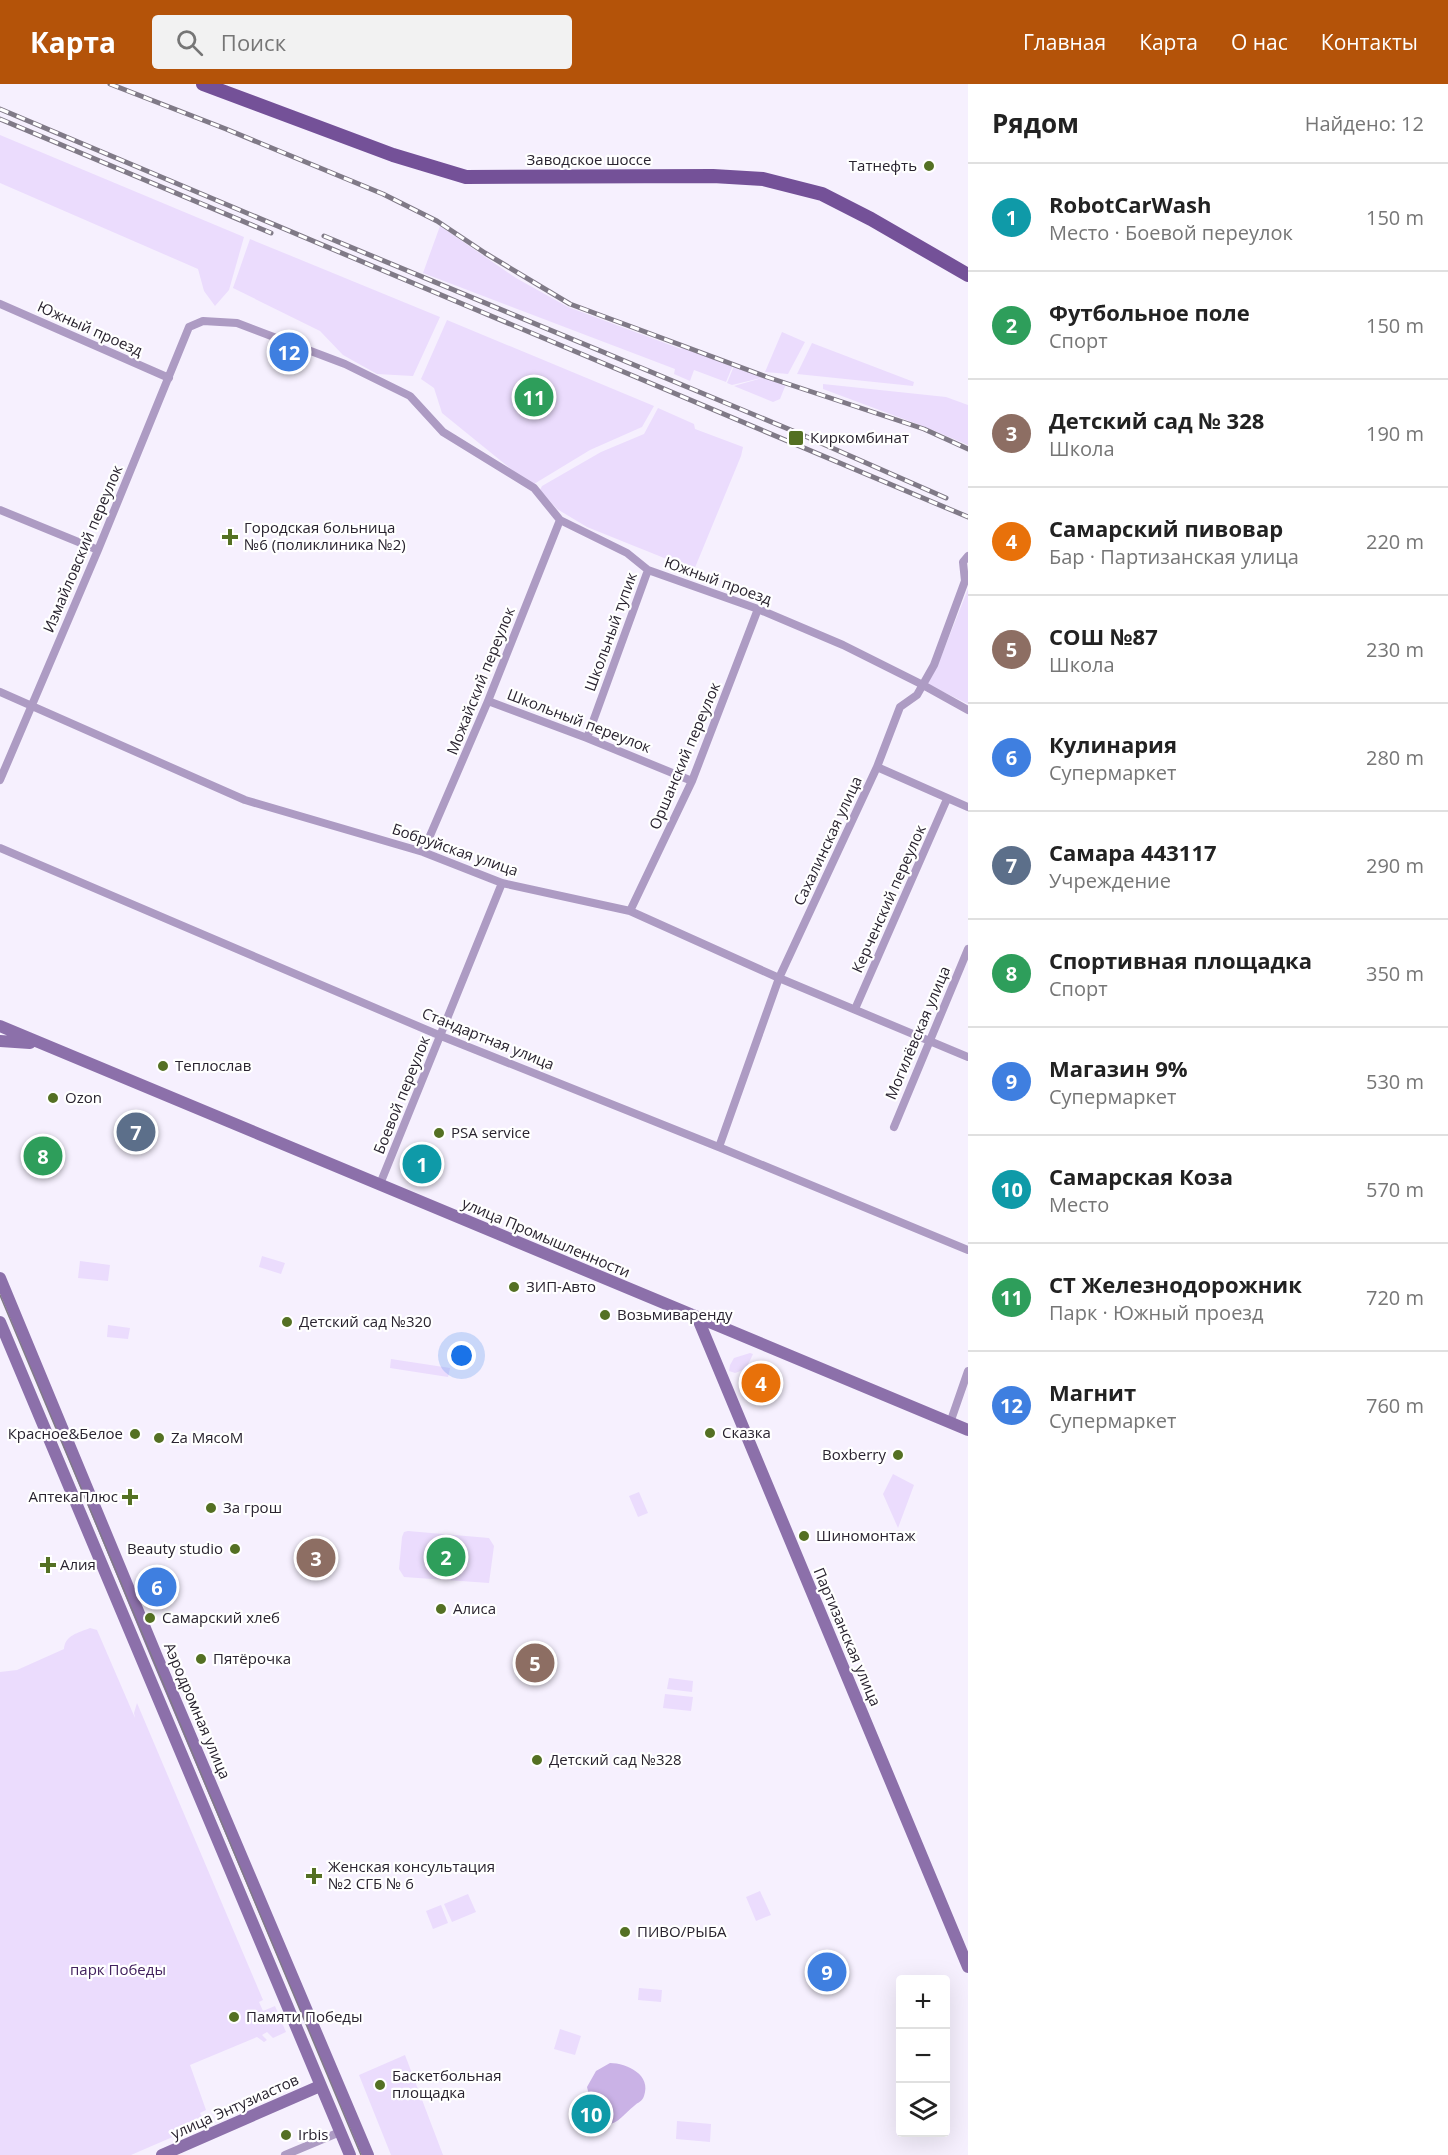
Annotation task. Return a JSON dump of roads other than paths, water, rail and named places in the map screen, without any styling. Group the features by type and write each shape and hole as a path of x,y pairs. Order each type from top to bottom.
{"main road":[{"name":"Заводское шоссе","path":"203,84 393,155 466,177 713,176 763,179 822,194 871,219 968,275"},
{"name":"улица Промышленности","path":"0,1026 968,1430"},
{"name":"улица Промышленности","path":"0,1041 46,1046"},
{"name":"Аэродромная улица","path":"0,1278 135,1605 368,2155"},
{"name":"Партизанская улица","path":"698,1318 968,1967"},
{"name":"Аэродромная улица","path":"0,1322 350,2155"},
{"name":"улица Энтузиастов","path":"162,2155 321,2086"}],"street":[{"name":"Южный проезд","path":"0,304 169,378"},
{"name":"Южный проезд","path":"189,327 203,321 237,323 345,364 410,396 443,432 534,488 560,520 627,553 648,570 758,609 843,645 923,685 968,711"},
{"name":"Измайловский переулок","path":"0,780 98,550 189,327"},
{"path":"0,510 98,550"},
{"name":"Можайский переулок","path":"423,852 488,701 560,520"},
{"name":"Сахалинская улица","path":"719,1147 779,978 877,767 900,707 917,695 934,665 965,581 963,562 968,556"},
{"name":"Школьный тупик","path":"587,738 648,570"},
{"name":"Оршанский переулок","path":"630,911 692,781 758,609"},
{"name":"Бобруйская улица","path":"0,692 245,800 423,852 502,883 630,911 779,978 968,1057"},
{"name":"Школьный переулок","path":"488,701 692,781"},
{"path":"877,767 968,807"},
{"name":"Керченский переулок","path":"855,1009 947,799"},
{"name":"Стандартная улица","path":"0,848 441,1036 968,1250"},
{"name":"Боевой переулок","path":"380,1184 502,883"},
{"name":"Могилёвская улица","path":"894,1127 968,949"},
{"path":"950,1422 968,1371"},
{"path":"285,2155 340,2132"}],"tram line":[{"path":"0,1295 361,2155"}],"railway":[{"path":"110,84 383,194 437,221 570,304 767,377 924,429 968,449"},
{"path":"0,109 968,517"},
{"path":"0,119 271,233"},
{"path":"324,236 798,433 946,498"}],"place":[{"name":"Татнефть","path":"929,166"},
{"name":"Магнит","path":"289,352"},
{"name":"СТ Железнодорожник","path":"534,397"},
{"name":"Киркомбинат","path":"796,438"},
{"name":"Городская больница №6 (поликлиника №2)","path":"230,537"},
{"name":"Теплослав","path":"163,1066"},
{"name":"Ozon","path":"53,1098"},
{"name":"Самара 443117","path":"136,1132"},
{"name":"PSA service","path":"439,1133"},
{"name":"Спортивная площадка","path":"43,1156"},
{"name":"RobotCarWash","path":"422,1164"},
{"name":"ЗИП-Авто","path":"514,1287"},
{"name":"Возьмиваренду","path":"605,1315"},
{"name":"Детский сад №320","path":"287,1322"},
{"name":"Самарский пивовар","path":"761,1383"},
{"name":"Сказка","path":"710,1433"},
{"name":"Красное&Белое","path":"135,1434"},
{"name":"Za МясоМ","path":"159,1438"},
{"name":"Boxberry","path":"898,1455"},
{"name":"АптекаПлюс","path":"130,1497"},
{"name":"За грош","path":"211,1508"},
{"name":"Шиномонтаж","path":"804,1536"},
{"name":"Beauty studio","path":"235,1549"},
{"name":"Футбольное поле","path":"446,1557"},
{"name":"Детский сад № 328","path":"316,1558"},
{"name":"Алия","path":"48,1565"},
{"name":"Кулинария","path":"157,1587"},
{"name":"Алиса","path":"441,1609"},
{"name":"Самарский хлеб","path":"150,1618"},
{"name":"Пятёрочка","path":"201,1659"},
{"name":"СОШ №87","path":"535,1663"},
{"name":"Детский сад №328","path":"537,1760"},
{"name":"Женская консультация №2 СГБ № 6","path":"314,1876"},
{"name":"ПИВО/РЫБА","path":"625,1932"},
{"name":"Магазин 9%","path":"827,1972"},
{"name":"Памяти Победы","path":"234,2017"},
{"name":"Баскетбольная площадка","path":"380,2085"},
{"name":"Самарская Коза","path":"591,2114"},
{"name":"Irbis","path":"286,2135"}],"park label":[{"name":"парк Победы","path":"118,1970"}]}
